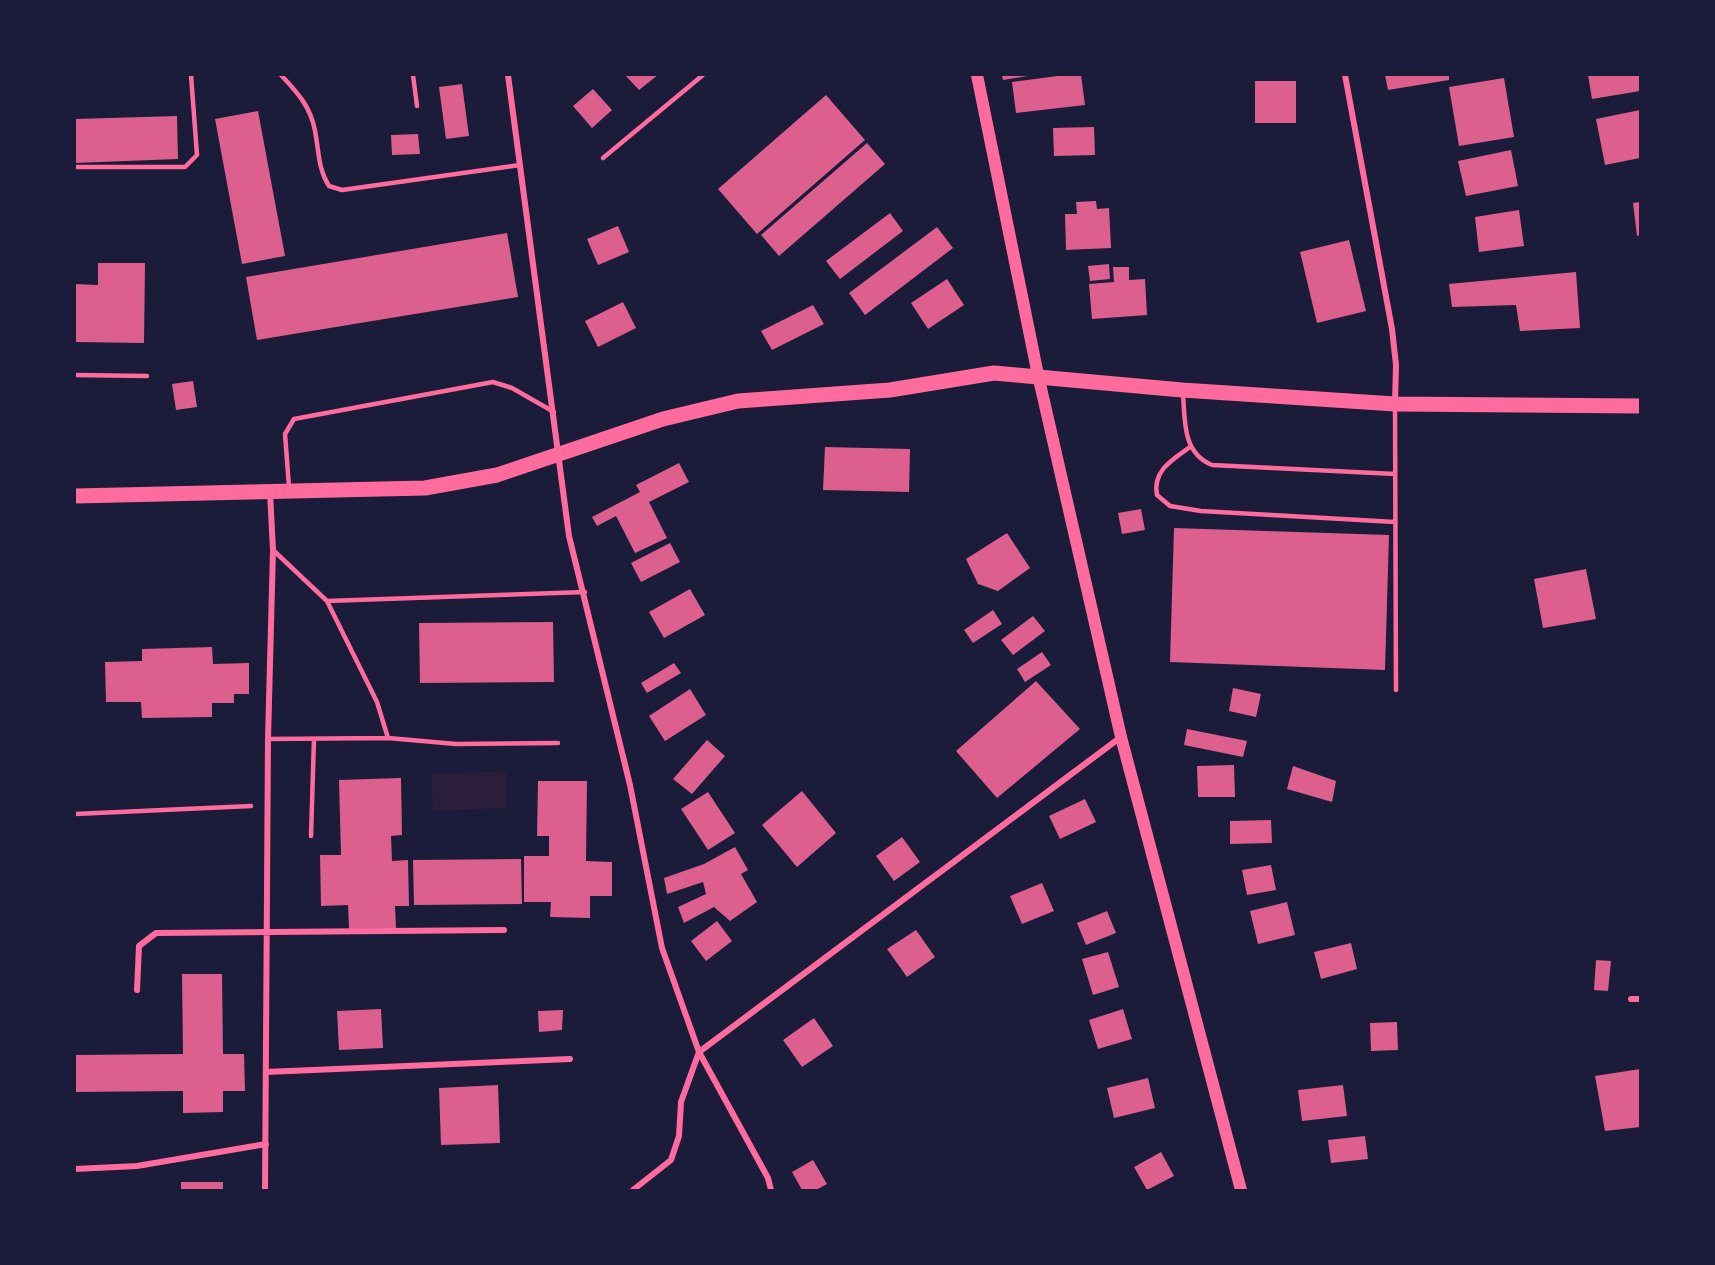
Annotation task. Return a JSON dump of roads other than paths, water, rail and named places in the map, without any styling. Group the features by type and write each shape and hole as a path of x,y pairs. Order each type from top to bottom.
{"main road":[{"path":"977,75 1038,375 1121,737 1241,1190"},
{"path":"75,496 425,488 497,475 663,419 738,401 890,390 994,373 1038,375 1182,390 1395,404 1640,406"}],"street":[{"path":"508,75 555,412 569,536 585,592 630,785 662,948 699,1052 768,1178 771,1190"},
{"path":"1344,75 1392,329 1396,365 1395,404"},
{"path":"265,1190 268,739 273,550 270,490"},
{"path":"633,1190 671,1160 679,1136 681,1102 699,1052 1121,737"},
{"path":"137,990 139,946 156,933 504,930"},
{"path":"1631,999 1640,999"},
{"path":"266,1072 570,1059"},
{"path":"75,1169 137,1166 266,1144"}],"lane":[{"path":"75,167 185,167 197,155 190,75"},
{"path":"280,75 303,97 315,129 321,175 329,186 342,190 520,165"},
{"path":"413,75 417,106"},
{"path":"603,158 703,75"},
{"path":"75,375 147,376"},
{"path":"289,490 285,434 294,419 493,382 512,388 555,412"},
{"path":"1182,390 1190,447 1203,462 1212,465 1395,474"},
{"path":"1395,404 1396,690"},
{"path":"1190,447 1169,463 1156,481 1157,495 1170,506 1201,511 1395,522"},
{"path":"273,550 327,601 377,702 388,738"},
{"path":"327,601 585,592"},
{"path":"268,739 388,738 456,744 558,743"},
{"path":"311,836 314,739"},
{"path":"75,814 251,806"}]}
